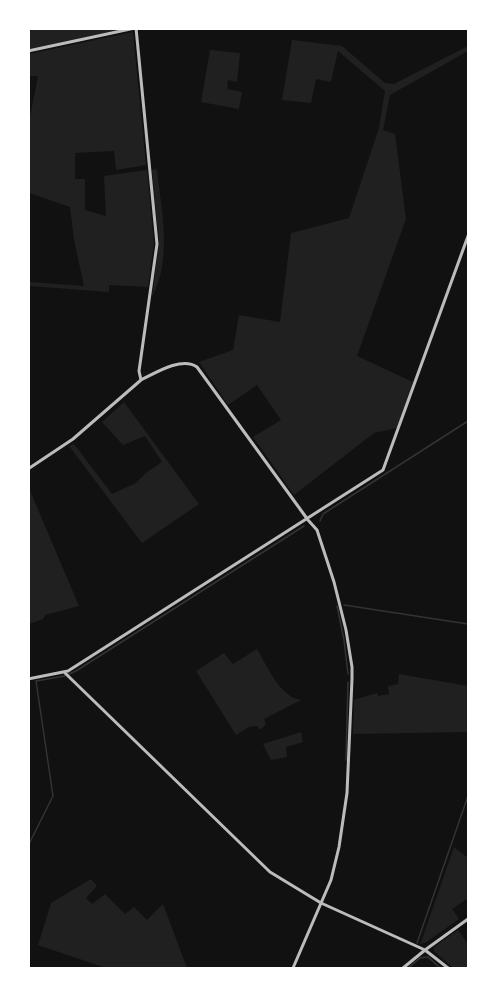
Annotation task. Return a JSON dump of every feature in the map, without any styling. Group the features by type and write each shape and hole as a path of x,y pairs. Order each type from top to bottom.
{"street":[{"path":"28,51 135,28 157,244 139,371 141,380"},
{"path":"28,679 65,673 383,470 468,236"},
{"path":"28,469 73,439 141,380 183,363 191,363 197,367 317,530 334,582 352,667 347,793 336,864 293,969"},
{"path":"65,673 270,872 321,903 425,950 448,969"},
{"path":"403,969 468,919"}],"shaded area":[{"path":"29,28 122,29 29,49"},
{"path":"133,32 146,165 116,170 114,151 75,153 75,179 85,179 85,210 106,216 104,176 147,170 154,243 148,287 109,285 109,292 29,286 29,282 84,286 74,240 70,207 29,193 29,122 38,76 29,76 29,54"},
{"path":"292,40 342,46 385,83 394,84 468,46 468,51 390,95 383,130 395,134 406,219 357,356 413,382 397,428 374,433 294,495 253,437 281,420 257,385 228,405 199,362 233,350 239,315 280,322 291,233 349,218 379,128 385,91 338,51 331,82 316,79 311,103 282,100"},
{"path":"210,50 240,53 237,82 228,80 227,89 242,92 239,109 201,102"},
{"path":"157,169 163,217 164,250 158,282 152,297 159,243 152,170"},
{"path":"124,402 199,504 142,543 69,446 74,444 112,494 136,483 162,462 145,436 123,445 102,422"},
{"path":"28,486 79,606 45,615 43,619 29,624"},
{"path":"257,649 280,687 293,698 301,700 264,719 266,724 260,730 257,726 249,727 236,735 196,671 224,653 233,664"},
{"path":"399,674 468,686 468,732 353,734 354,700 377,693 378,696 389,694 388,686 398,684"},
{"path":"301,732 303,742 286,747 287,757 271,760 263,744"},
{"path":"454,847 468,858 468,898 452,909 459,919 425,943 418,944 421,942"},
{"path":"91,879 97,886 86,898 92,904 105,894 125,914 134,907 147,920 163,904 187,968 106,968 38,945 51,903"},
{"path":"458,930 468,944 468,968 453,968 434,951 434,947"}],"waterway":[{"path":"320,521 323,514 468,421"},
{"path":"69,674 304,526"},
{"path":"344,605 468,624"},
{"path":"337,606 348,674"},
{"path":"28,846 53,796 36,681 65,676"},
{"path":"346,760 348,682"},
{"path":"417,943 468,796"},
{"path":"408,968 420,958 428,957 440,968"}]}
